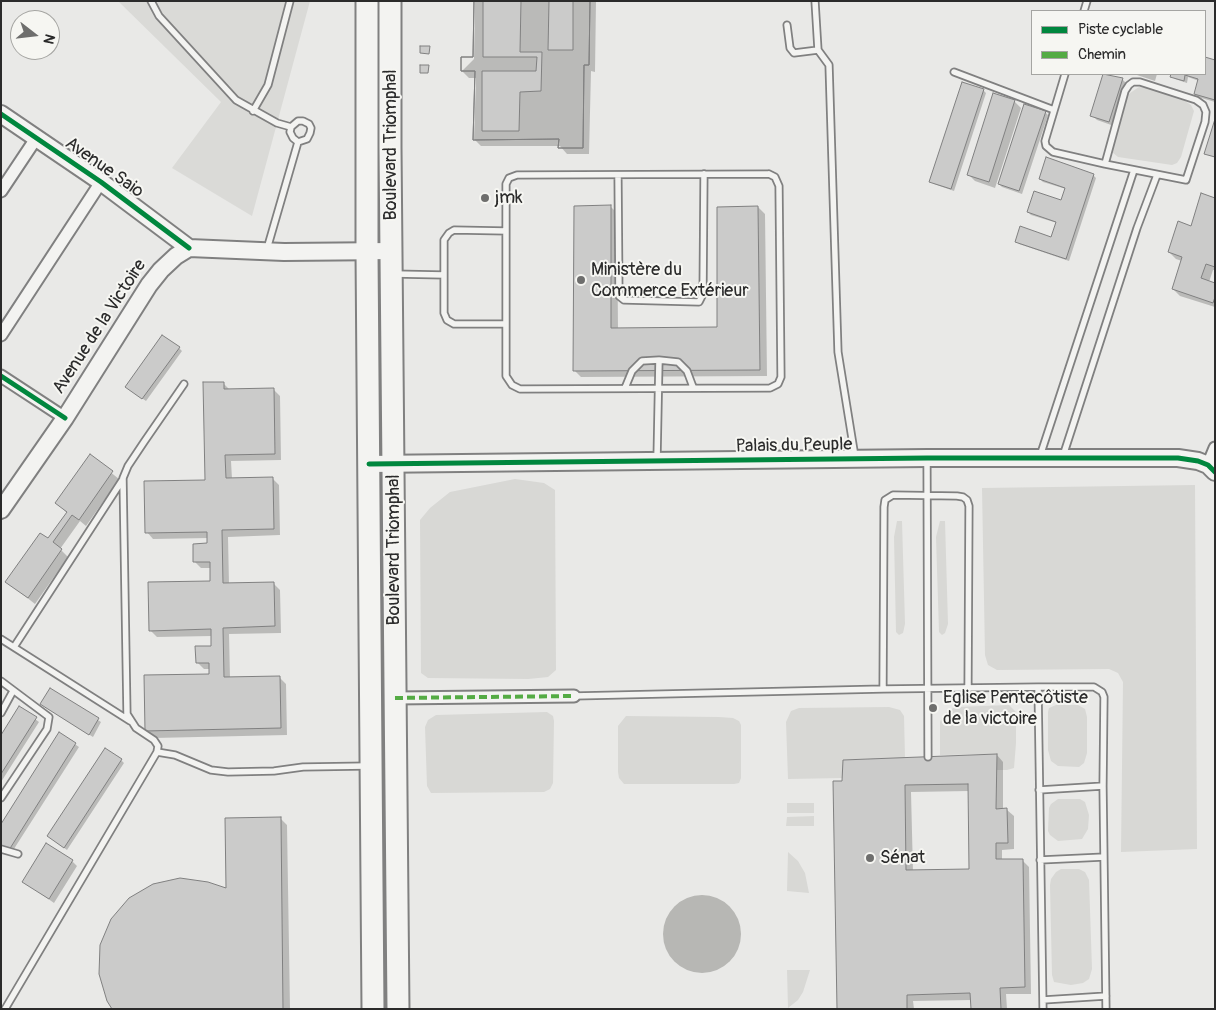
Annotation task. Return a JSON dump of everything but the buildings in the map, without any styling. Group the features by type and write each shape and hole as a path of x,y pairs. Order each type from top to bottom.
{"highway":[{"name":"Boulevard Triomphal","path":"367,1 373,1009"},
{"name":"Boulevard Triomphal","path":"390,1 398,1009"}],"street":[{"name":"Avenue Saio","path":"1,114 101,182 189,248"},
{"path":"1,191 37,137"},
{"path":"1,335 101,182"},
{"path":"189,248 266,252 392,251"},
{"name":"Avenue de la Victoire","path":"1,510 65,418 149,285 176,256 189,248"},
{"path":"1,376 65,418"},
{"path":"1211,469 1215,448"},
{"name":"Palais du Peuple","path":"369,464 927,458 1189,458 1211,469"},
{"path":"395,698 574,696"}],"lane":[{"path":"151,1 159,16 236,100 290,130 293,138 298,142"},
{"path":"253,111 268,85 290,1"},
{"path":"816,1 818,50 829,65 838,352 855,459"},
{"path":"787,25 790,48 794,53 818,50"},
{"path":"954,72 1054,110"},
{"path":"1065,75 1045,141 1049,150 1105,164 1186,180 1205,122 1206,112 1203,105 1196,100 1140,82 1133,82 1125,91 1105,164"},
{"path":"266,252 298,142 307,138 311,128 309,124 298,121 290,130"},
{"path":"1040,458 1134,170"},
{"path":"618,175 619,296 624,300 699,302 703,294 704,174"},
{"path":"769,174 776,177 780,186 780,377 778,384 770,388 520,389 512,385 506,376 506,184 510,178 517,175 618,175 769,174"},
{"path":"1063,458 1137,228 1157,175"},
{"path":"506,231 454,230 444,240 444,313 447,320 454,324 506,324"},
{"path":"392,274 444,275"},
{"path":"625,388 632,371 642,361 659,360 678,362 687,371 692,387"},
{"path":"657,461 659,360"},
{"path":"14,647 123,478 128,466 184,384"},
{"path":"927,458 928,757"},
{"path":"123,478 126,697 127,714 130,722"},
{"path":"883,689 885,500 893,495 963,497 967,500 969,506 968,688"},
{"path":"1,639 130,722 154,740 158,746 157,752 5,1009"},
{"path":"1,681 49,717 47,729 1,798"},
{"path":"1038,687 1043,1009"},
{"path":"574,696 928,688 1094,687 1102,692 1104,697 1103,786 1106,1009"},
{"path":"1,714 13,691"},
{"path":"157,752 174,755 211,770 228,772 274,771 303,767 371,766"},
{"path":"1039,790 1103,786"},
{"path":"1,849 18,854"},
{"path":"1040,860 1104,857"},
{"path":"1043,1000 1106,996"}],"shaded area":[{"path":"118,1 310,1 252,216 172,168 221,102"},
{"path":"1139,87 1148,88 1185,101 1191,105 1194,111 1181,157 1177,163 1172,165 1118,157 1112,152 1111,148 1127,95"},
{"path":"515,479 544,483 555,490 556,670 548,677 528,679 428,678 421,673 420,520 430,508 450,492"},
{"path":"1195,485 1197,849 1121,852 1123,682 1118,673 1109,669 997,670 988,665 985,655 982,488"},
{"path":"897,521 902,521 905,624 903,633 899,635 896,632 894,537"},
{"path":"940,521 945,521 948,624 945,633 942,635 939,632 936,537"},
{"path":"1009,705 1016,712 1014,768 997,770 997,754 940,755 940,722 943,715 949,710 956,707"},
{"path":"1056,705 1078,705 1085,709 1087,717 1087,753 1084,763 1079,767 1058,766 1051,761 1048,750 1048,712 1049,708"},
{"path":"889,707 900,710 904,716 905,758 843,760 843,778 788,779 786,722 791,711 799,708"},
{"path":"547,712 553,716 554,721 553,783 550,789 544,792 431,793 427,786 425,727 428,720 436,715"},
{"path":"626,716 719,717 733,718 739,721 741,725 741,778 739,783 624,784 619,778 618,772 618,726"},
{"path":"1058,799 1080,799 1085,802 1089,815 1088,829 1082,839 1058,841 1050,835 1048,831 1049,808"},
{"path":"787,803 814,803 814,813 787,813"},
{"path":"814,816 814,826 786,826 787,817"},
{"path":"788,852 798,861 805,873 809,893 787,891"},
{"path":"1061,869 1079,869 1085,872 1089,880 1092,969 1089,979 1083,983 1071,985 1054,982 1052,975 1050,885 1051,879"},
{"path":"694,895 710,895 724,901 735,912 741,926 741,942 735,956 724,967 710,973 694,973 680,967 669,956 663,942 663,926 669,912 680,901"},
{"path":"787,970 810,970 803,992 798,1000 788,1008"}],"marked path":[{"path":"395,698 574,696"}],"cycle path":[{"path":"1,114 101,182 189,248"},
{"path":"1,376 65,418"},
{"path":"369,464 927,458 1178,458 1198,461 1208,465 1215,472"}],"place":[{"name":"jmk","path":"485,198"},
{"name":"Ministère du Commerce Extérieur","path":"581,280"},
{"name":"Eglise Pentecôtiste de la victoire","path":"933,708"},
{"name":"Sénat","path":"870,858"}]}
